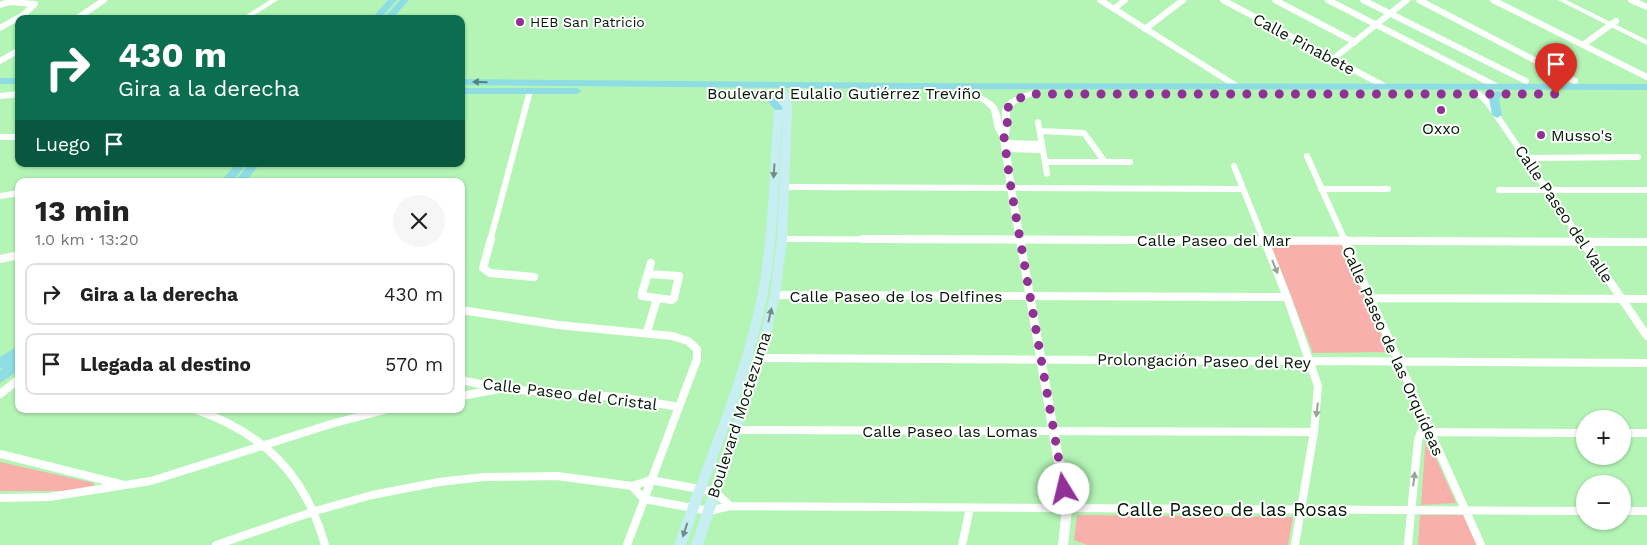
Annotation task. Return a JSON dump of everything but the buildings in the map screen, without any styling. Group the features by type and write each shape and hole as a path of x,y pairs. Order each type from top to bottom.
{"main road":[{"path":"379,15 393,0"},
{"path":"391,15 405,0"},
{"name":"Boulevard Eulalio Gutiérrez Treviño","path":"1200,86 1198,80 1489,82 1647,79"},
{"path":"0,82 15,83"},
{"name":"Boulevard Eulalio Gutiérrez Treviño","path":"465,82 752,89 784,93 972,94 1478,94 1498,91 1647,88"},
{"path":"0,88 15,84"},
{"path":"784,93 793,89 826,86"},
{"name":"Boulevard Eulalio Gutiérrez Treviño","path":"465,91 752,89 826,86 1200,86 1451,87 1498,91 1647,95"},
{"path":"1451,87 1469,90 1478,94"},
{"path":"752,89 768,96 778,108"},
{"path":"1496,115 1494,98 1498,91"},
{"name":"Boulevard Moctezuma","path":"680,545 747,361 763,292 770,242 778,108 779,99 784,93 788,109 785,187 782,239 775,295 760,358 698,545"},
{"path":"229,178 239,167"},
{"path":"243,178 253,167"},
{"path":"0,364 15,353"},
{"path":"0,378 15,367"}],"street":[{"path":"82,15 104,0"},
{"path":"250,15 275,0"},
{"path":"1100,0 1238,87"},
{"path":"1114,9 1125,0"},
{"path":"1145,29 1183,0"},
{"name":"Calle Pinabete","path":"1223,0 1386,87"},
{"path":"1234,6 1242,0"},
{"path":"1275,0 1354,42"},
{"path":"1328,0 1489,82 1498,91"},
{"path":"1364,0 1526,81"},
{"path":"1334,59 1408,0"},
{"path":"1419,0 1575,81"},
{"path":"1493,0 1503,2 1647,79"},
{"path":"1561,0 1647,37"},
{"path":"1573,0 1647,42"},
{"path":"1631,0 1647,7"},
{"path":"0,5 9,2 35,4 22,15"},
{"path":"0,28 15,19"},
{"path":"1583,45 1614,23"},
{"path":"0,61 15,52"},
{"path":"530,91 483,265 484,270 490,273 534,277"},
{"path":"0,96 15,94"},
{"path":"972,94 988,102 995,109 999,130 1005,144 1067,509 1063,545"},
{"path":"1005,144 1008,130 1005,114 1007,106 1014,100 1032,94"},
{"name":"Calle Paseo del Valle","path":"1478,94 1488,103 1527,158 1647,336"},
{"path":"1038,122 1047,174"},
{"path":"1040,131 1084,133 1105,162"},
{"path":"0,137 15,137"},
{"path":"1005,144 1043,147"},
{"name":"Calle Paseo de las Orquídeas","path":"1307,156 1481,545"},
{"path":"1527,158 1638,158"},
{"path":"1046,162 1130,162"},
{"path":"1234,166 1310,362 1318,396 1314,432 1295,545"},
{"path":"785,187 1243,189"},
{"path":"1321,189 1388,189"},
{"path":"1499,190 1647,190"},
{"path":"0,196 15,194"},
{"name":"Calle Paseo del Mar","path":"782,239 1647,242"},
{"path":"0,259 15,256"},
{"path":"648,274 679,276 672,300 642,296 648,274 651,263"},
{"name":"Calle Paseo de los Delfines","path":"775,295 1286,297"},
{"path":"1370,298 1647,299"},
{"path":"648,332 657,299"},
{"path":"465,311 558,325 648,332 681,338 697,349 698,359 627,545"},
{"name":"Prolongación Paseo del Rey","path":"760,358 1647,363"},
{"name":"Calle Paseo del Cristal","path":"465,381 504,389 620,397 679,407"},
{"path":"0,394 15,382"},
{"path":"465,395 504,389"},
{"path":"205,413 222,419 265,444 284,464 315,511 325,545"},
{"path":"0,498 49,497 128,486 180,473 362,413"},
{"name":"Calle Paseo las Lomas","path":"735,430 1314,432"},
{"path":"1408,545 1418,440 1421,432 1576,433"},
{"path":"1631,433 1647,433"},
{"path":"0,454 128,486"},
{"path":"216,545 315,511 397,489 484,476 557,476 632,486 651,480 715,492 730,506"},
{"path":"632,486 644,499"},
{"name":"Calle Paseo de las Rosas","path":"644,499 709,511 730,506 1576,510"},
{"path":"962,545 970,508"},
{"path":"1631,511 1647,511"}],"shaded area":[{"path":"1341,244 1389,352 1313,353 1271,245"},
{"path":"1426,436 1456,503 1421,505"},
{"path":"0,462 94,483 93,489 78,491 0,491"},
{"path":"1077,515 1293,517 1288,545 1087,545 1074,540"},
{"path":"1420,515 1464,515 1477,545 1418,545"}],"place":[{"name":"HEB San Patricio","path":"520,22"},
{"name":"Oxxo","path":"1441,110"},
{"name":"Musso's","path":"1541,135"}],"route":[{"path":"1064,489 1011,188 1004,138 1008,130 1005,114 1010,102 1032,94 1556,94"}]}
